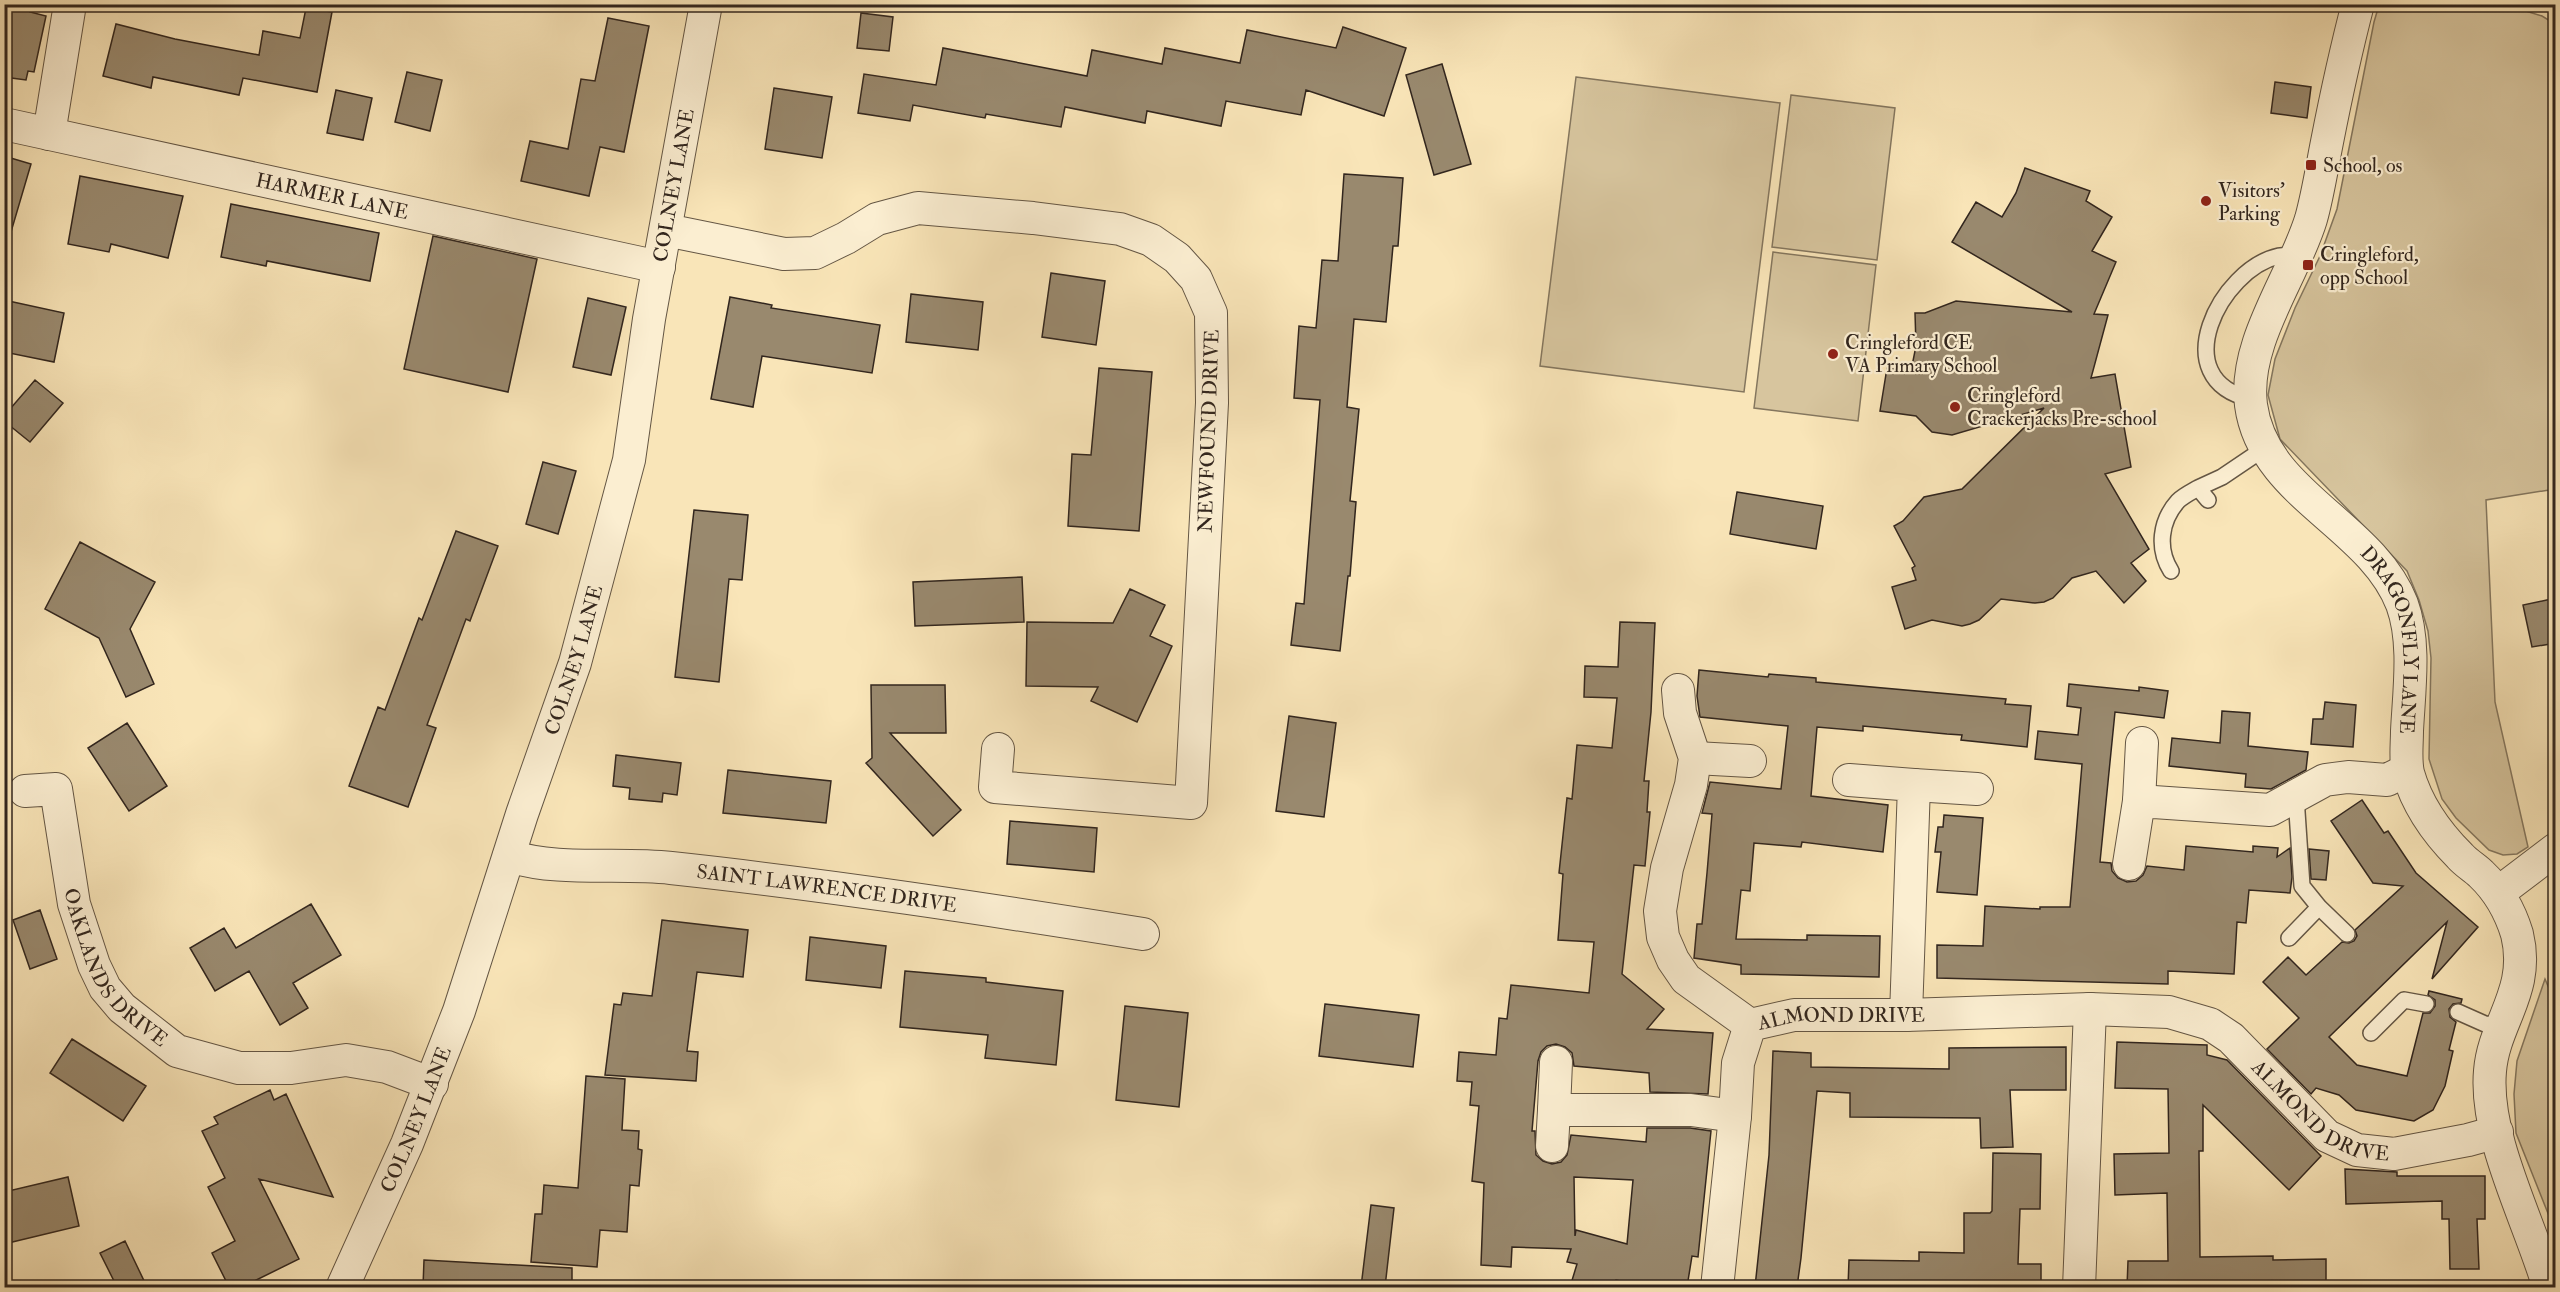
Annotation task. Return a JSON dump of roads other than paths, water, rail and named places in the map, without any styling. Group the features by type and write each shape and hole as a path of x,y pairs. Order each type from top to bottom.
{"street":[{"path":"49,134 70,4"},
{"name":"COLNEY LANE","path":"342,1287 432,1084 459,1011 575,663 624,485 659,267 706,4"},
{"name":"DRAGONFLY LANE","path":"2358,4 2312,217 2297,257 2254,352 2251,399 2255,420 2265,448 2290,481 2360,545 2383,572 2402,604 2409,639 2407,770 2424,812 2461,858 2480,873 2498,893 2511,915 2518,940 2520,967 2515,996 2495,1046 2490,1069 2490,1098 2504,1164 2540,1255 2549,1287"},
{"name":"HARMER LANE","path":"4,124 659,267"},
{"name":"NEWFOUND DRIVE","path":"666,230 784,254 815,253 877,219 918,208 960,211 1120,229 1151,240 1177,258 1196,279 1211,313 1212,403 1191,803 994,787 998,748"},
{"path":"1678,690 1680,713 1695,758 1691,785 1667,868 1660,911 1663,937 1673,960 1686,979 1750,1025"},
{"path":"2129,864 2139,801 2142,743"},
{"path":"1695,758 1750,761"},
{"path":"2139,801 2270,810 2325,780 2348,777 2387,780 2407,770"},
{"path":"1848,780 1977,789"},
{"path":"1906,1015 1914,785"},
{"name":"OAKLANDS DRIVE","path":"25,791 56,789 74,904 94,965 105,988 122,1008 177,1051 239,1068 291,1068 346,1060 387,1067 432,1084"},
{"path":"2498,893 2556,849"},
{"name":"SAINT LAWRENCE DRIVE","path":"509,856 534,864 668,868 910,899 1143,934"},
{"path":"2079,1287 2090,1009"},
{"name":"ALMOND DRIVE","path":"1716,1287 1735,1116 1737,1063 1750,1025 1794,1015 1906,1015 2090,1009 2169,1012 2210,1024 2231,1038 2327,1136 2357,1150 2394,1154 2497,1132"},
{"path":"1552,1146 1556,1062"},
{"path":"1554,1110 1691,1110 1735,1116"}],"lane":[{"path":"2251,399 2234,395 2209,371 2205,354 2206,337 2218,308 2243,275 2263,262 2281,255 2297,257"},
{"path":"2171,571 2164,560 2161,546 2163,528 2179,500 2222,477 2265,448"},
{"path":"2198,488 2208,500"},
{"path":"2295,797 2302,886 2319,907 2347,934"},
{"path":"2289,938 2319,907"},
{"path":"2371,1033 2404,1000 2426,1004"},
{"path":"2458,1012 2485,1024 2504,1027"}],"place":[{"name":"School, os","path":"2311,165"},
{"name":"Visitors’ Parking","path":"2206,201"},
{"name":"Cringleford, opp School","path":"2308,265"},
{"name":"Cringleford CE VA Primary School","path":"1833,354"},
{"name":"Cringleford Crackerjacks Pre-school","path":"1955,407"}]}
